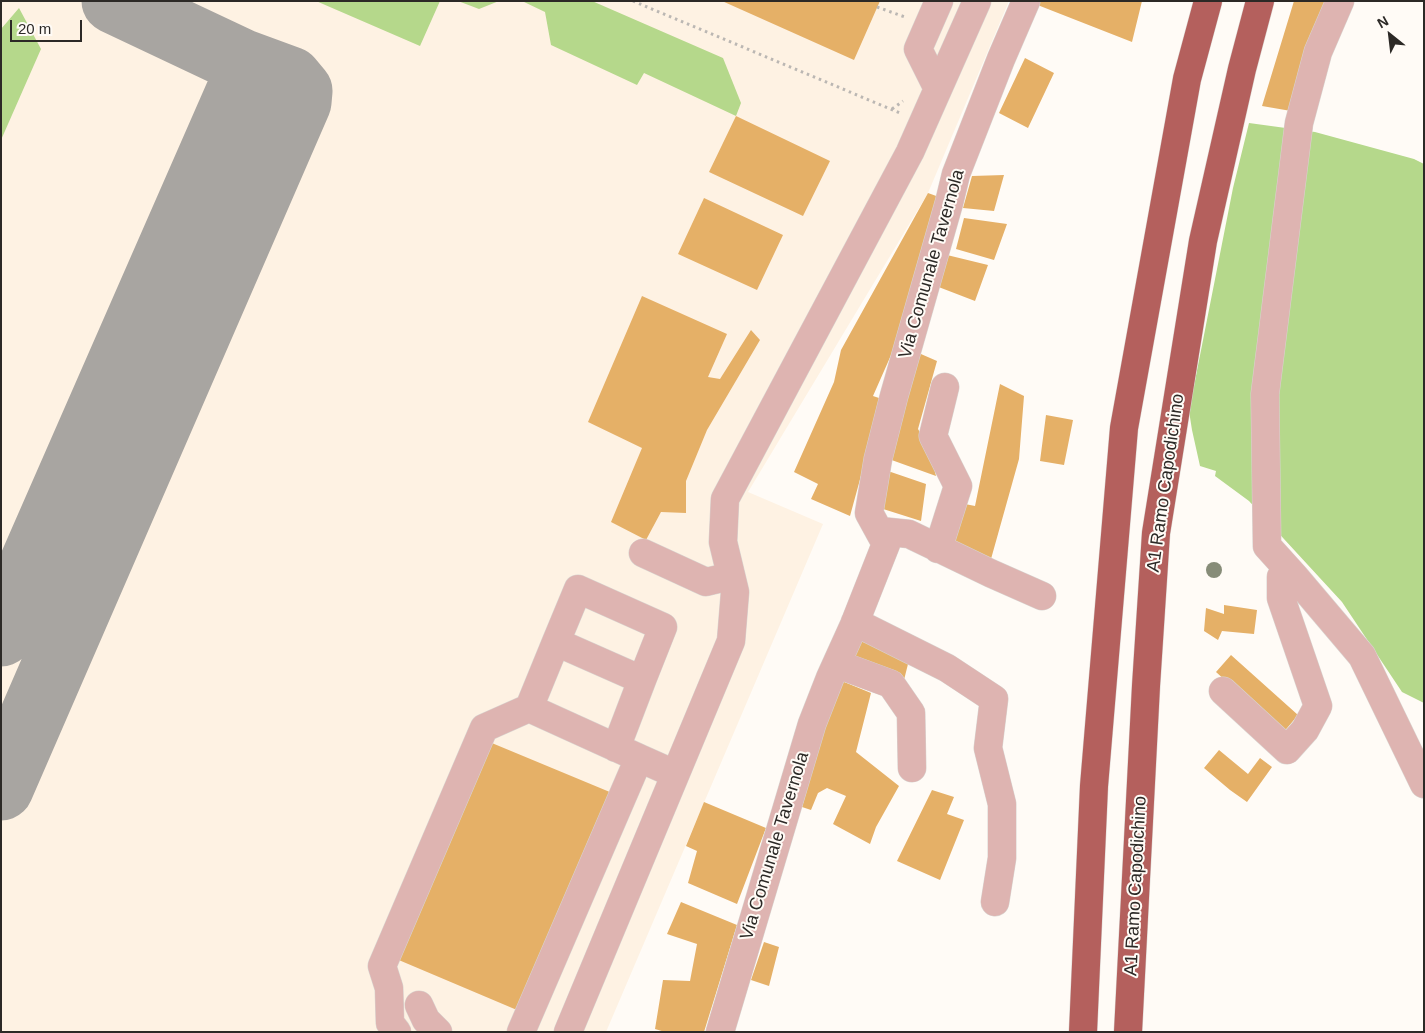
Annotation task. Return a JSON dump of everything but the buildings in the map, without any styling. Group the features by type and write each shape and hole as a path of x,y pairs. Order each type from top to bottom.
{"highway":[{"path":"1083,1032 1094,786 1124,428 1187,79 1208,1"},
{"name":"A1 Ramo Capodichino","path":"1128,1032 1156,532 1203,241 1242,69 1260,1"}],"street":[{"path":"938,89 918,49 939,1"},
{"path":"568,1032 731,641 735,592 724,542 725,499 910,152 976,1"},
{"name":"Via Comunale Tavernola","path":"720,1032 738,966 812,724 886,544 868,513 878,459 894,396 956,174 1026,1"},
{"path":"1340,1 1318,52 1299,123 1265,394 1267,546 1288,577 1362,656 1424,784"},
{"path":"938,549 958,486 932,436 945,387"},
{"path":"880,531 909,534 1042,596"},
{"path":"643,553 706,582 731,576"},
{"path":"1223,691 1287,750 1305,730 1318,706 1281,598 1288,577"},
{"path":"397,1032 390,1024 389,988 382,966 484,728 529,708 578,589 664,627 642,680 627,753 521,1032"},
{"path":"855,622 947,668 994,699 988,748 1002,804 1002,858 995,902"},
{"path":"556,642 642,680"},
{"path":"838,664 891,684 901,698 911,713 912,768"},
{"path":"529,708 675,774"},
{"path":"419,1005 426,1020 438,1032"}],"path":[{"path":"633,1 923,123"},
{"path":"878,7 913,20"}],"shaded area":[{"path":"1,1 1009,1 928,193 748,492 823,524 606,1032 1,1032"}],"green space":[{"path":"316,1 440,1 420,46"},
{"path":"458,1 499,1 479,9"},
{"path":"522,1 592,1 723,58 741,103 736,116 644,73 637,85 551,45 545,12"},
{"path":"19,8 41,49 1,140 1,29"},
{"path":"1249,123 1315,132 1414,159 1424,164 1424,703 1402,692 1342,602 1249,501 1215,476 1216,471 1200,466 1189,411 1233,188"}],"taxiway":[{"path":"1,788 299,102 300,91 290,79 241,61 114,1"},
{"path":"1,634 241,86 241,61"}]}
